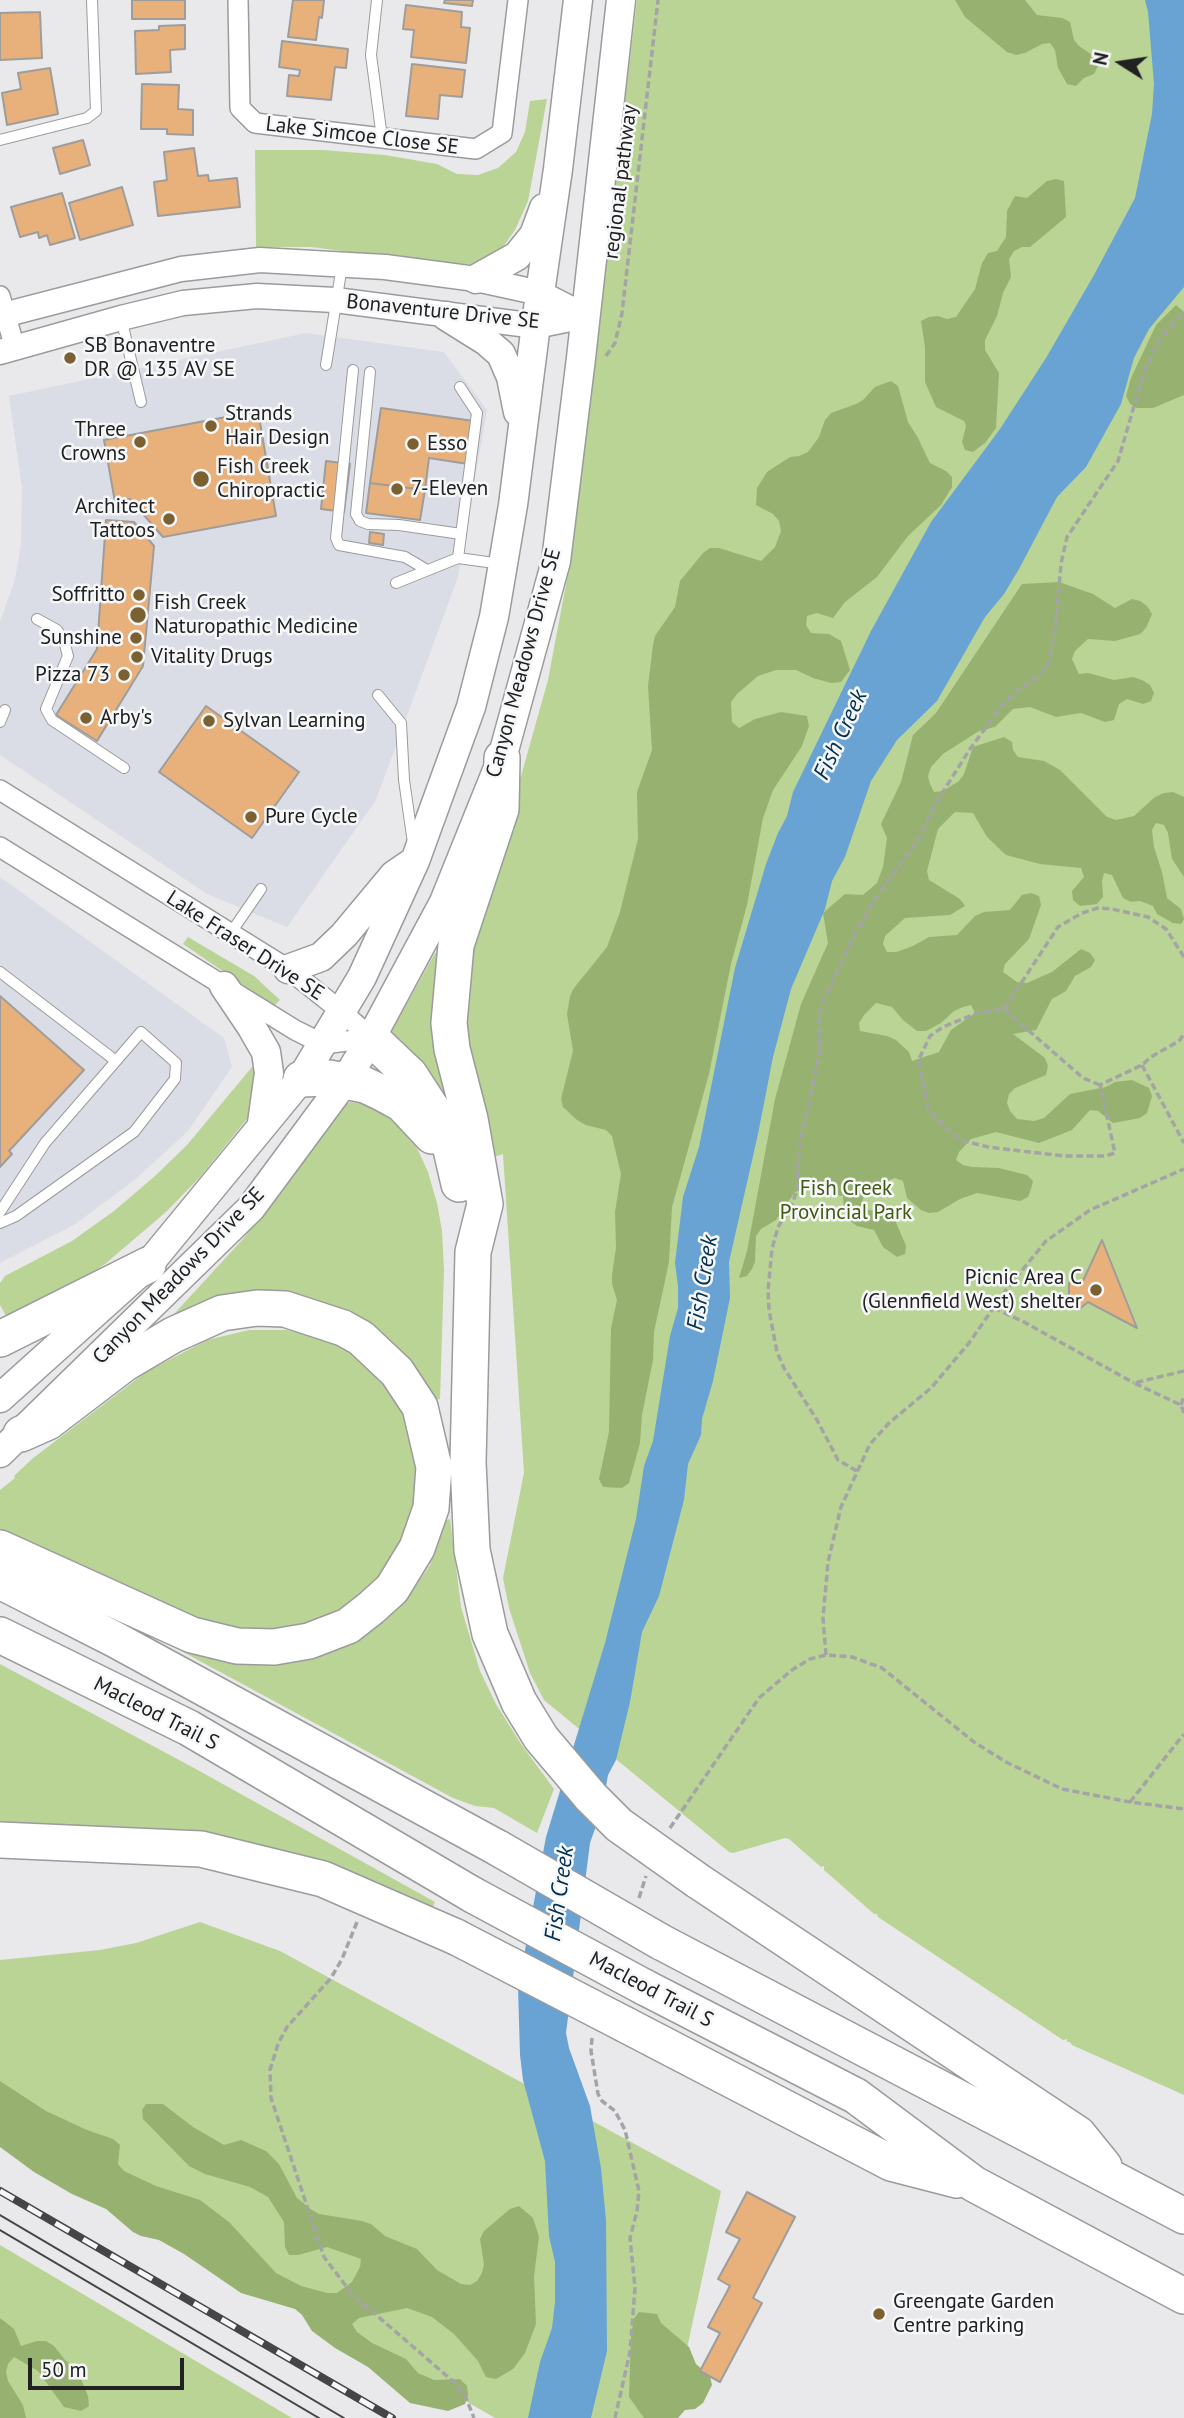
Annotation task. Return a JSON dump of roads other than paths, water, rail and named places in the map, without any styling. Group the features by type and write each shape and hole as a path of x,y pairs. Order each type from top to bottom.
{"highway":[{"path":"502,758 501,809 456,945 449,1023 452,1049 470,1119 485,1204 473,1252 468,1462 472,1550 490,1634 519,1702 541,1738 619,1825 698,1881 1078,2134 1118,2182"},
{"path":"371,1038 410,1075 447,1132 473,1252"},
{"path":"301,1079 329,1078 365,1085 402,1104 454,1162"},
{"path":"0,1339 148,1265"},
{"path":"0,1548 192,1636 237,1646 274,1647 309,1641 348,1626 371,1608 392,1589 417,1548 431,1508 434,1467 419,1406 397,1373 361,1338 285,1309 257,1308 222,1314 173,1335 124,1364 48,1422 11,1443"},
{"name":"Macleod Trail S","path":"0,1581 114,1639 498,1849 661,1942 1184,2216"},
{"name":"Macleod Trail S","path":"0,1635 189,1728 473,1895 856,2096 974,2185 1184,2296"},
{"path":"0,1840 201,1849 323,1879 456,1937 610,2029 891,2163 974,2185"}],"main road":[{"name":"Canyon Meadows Drive SE","path":"0,1398 148,1265 262,1123 301,1079 362,976 415,861 471,707 494,617 523,431 578,0"},
{"name":"Canyon Meadows Drive SE","path":"11,1443 251,1208 345,1082 444,902 502,758 556,561 621,0"},
{"path":"476,279 517,256 526,245 534,234 558,169"},
{"path":"446,316 486,341 501,354 511,377 523,431"},
{"path":"288,969 321,957 344,935 394,876 415,861"},
{"path":"224,986 266,1052 269,1073 262,1123"}],"street":[{"name":"Lake Simcoe Close SE","path":"238,0 240,108 256,123 476,149 502,133 518,0"},
{"name":"Bonaventure Drive SE","path":"2,309 181,269 260,260 342,264 476,279 540,293 586,316"},
{"name":"Bonaventure Drive SE","path":"7,350 183,303 257,296 335,300 536,326 586,316"},
{"path":"2,309 7,350"},
{"name":"Lake Fraser Drive SE","path":"0,790 288,969 371,1038"},
{"name":"Lake Fraser Drive SE","path":"0,848 283,1023 323,1044"},
{"path":"323,1044 371,1038"}],"lane":[{"path":"0,140 87,118 96,111 92,0"},
{"path":"377,0 371,55 382,138"},
{"path":"326,365 342,264"},
{"path":"121,318 141,402"},
{"path":"352,370 336,538 339,545 405,557 427,570"},
{"path":"370,372 356,513 360,521 461,534"},
{"path":"458,558 477,413 460,387"},
{"path":"396,583 458,558 503,565"},
{"path":"37,619 57,630 64,641 68,656 46,709 52,720 124,768"},
{"path":"378,695 401,723 404,780 415,861"},
{"path":"0,722 5,710"},
{"path":"229,934 261,889"},
{"path":"0,972 116,1061"},
{"path":"0,1212 45,1143 141,1032 176,1063 176,1079 134,1132 16,1216 0,1223"}],"water":[{"name":"Fish Creek","path":"1145,0 1184,0 1184,287 1149,329 1134,358 1121,404 1086,467 1057,497 1019,569 1004,594 985,617 937,701 897,740 871,781 845,857 832,881 825,909 791,989 773,1057 729,1262 730,1298 713,1381 702,1419 701,1435 688,1464 684,1500 659,1596 642,1632 630,1702 616,1760 608,1775 602,1809 590,1843 566,2033 590,2106 601,2168 606,2220 607,2351 591,2418 528,2418 540,2362 552,2328 555,2262 549,2236 545,2161 523,2080 518,1988 546,1837 605,1643 636,1519 644,1466 653,1441 670,1336 678,1308 675,1263 683,1197 699,1147 735,968 766,864 787,816 793,792 871,631 931,522 1000,429 1046,358 1135,198 1152,114 1154,84"}],"tram line":[{"path":"0,2215 344,2418"},
{"path":"0,2230 319,2418"}],"railway":[{"path":"0,2191 392,2418"}],"place":[{"name":"SB Bonaventre DR @ 135 AV SE","path":"70,358"},
{"name":"Strands Hair Design","path":"211,426"},
{"name":"Three Crowns","path":"140,442"},
{"name":"Esso","path":"413,444"},
{"name":"Fish Creek Chiropractic","path":"201,479"},
{"name":"7-Eleven","path":"397,489"},
{"name":"Architect Tattoos","path":"169,519"},
{"name":"Soffritto","path":"139,595"},
{"name":"Fish Creek Naturopathic Medicine","path":"138,615"},
{"name":"Sunshine","path":"136,638"},
{"name":"Vitality Drugs","path":"137,657"},
{"name":"Pizza 73","path":"124,675"},
{"name":"Arby's","path":"86,718"},
{"name":"Sylvan Learning","path":"209,721"},
{"name":"Pure Cycle","path":"251,817"},
{"name":"Picnic Area C (Glennfield West) shelter","path":"1096,1290"},
{"name":"Greengate Garden Centre parking","path":"879,2314"}],"park label":[{"name":"Fish Creek Provincial Park","path":"846,1201"}]}
